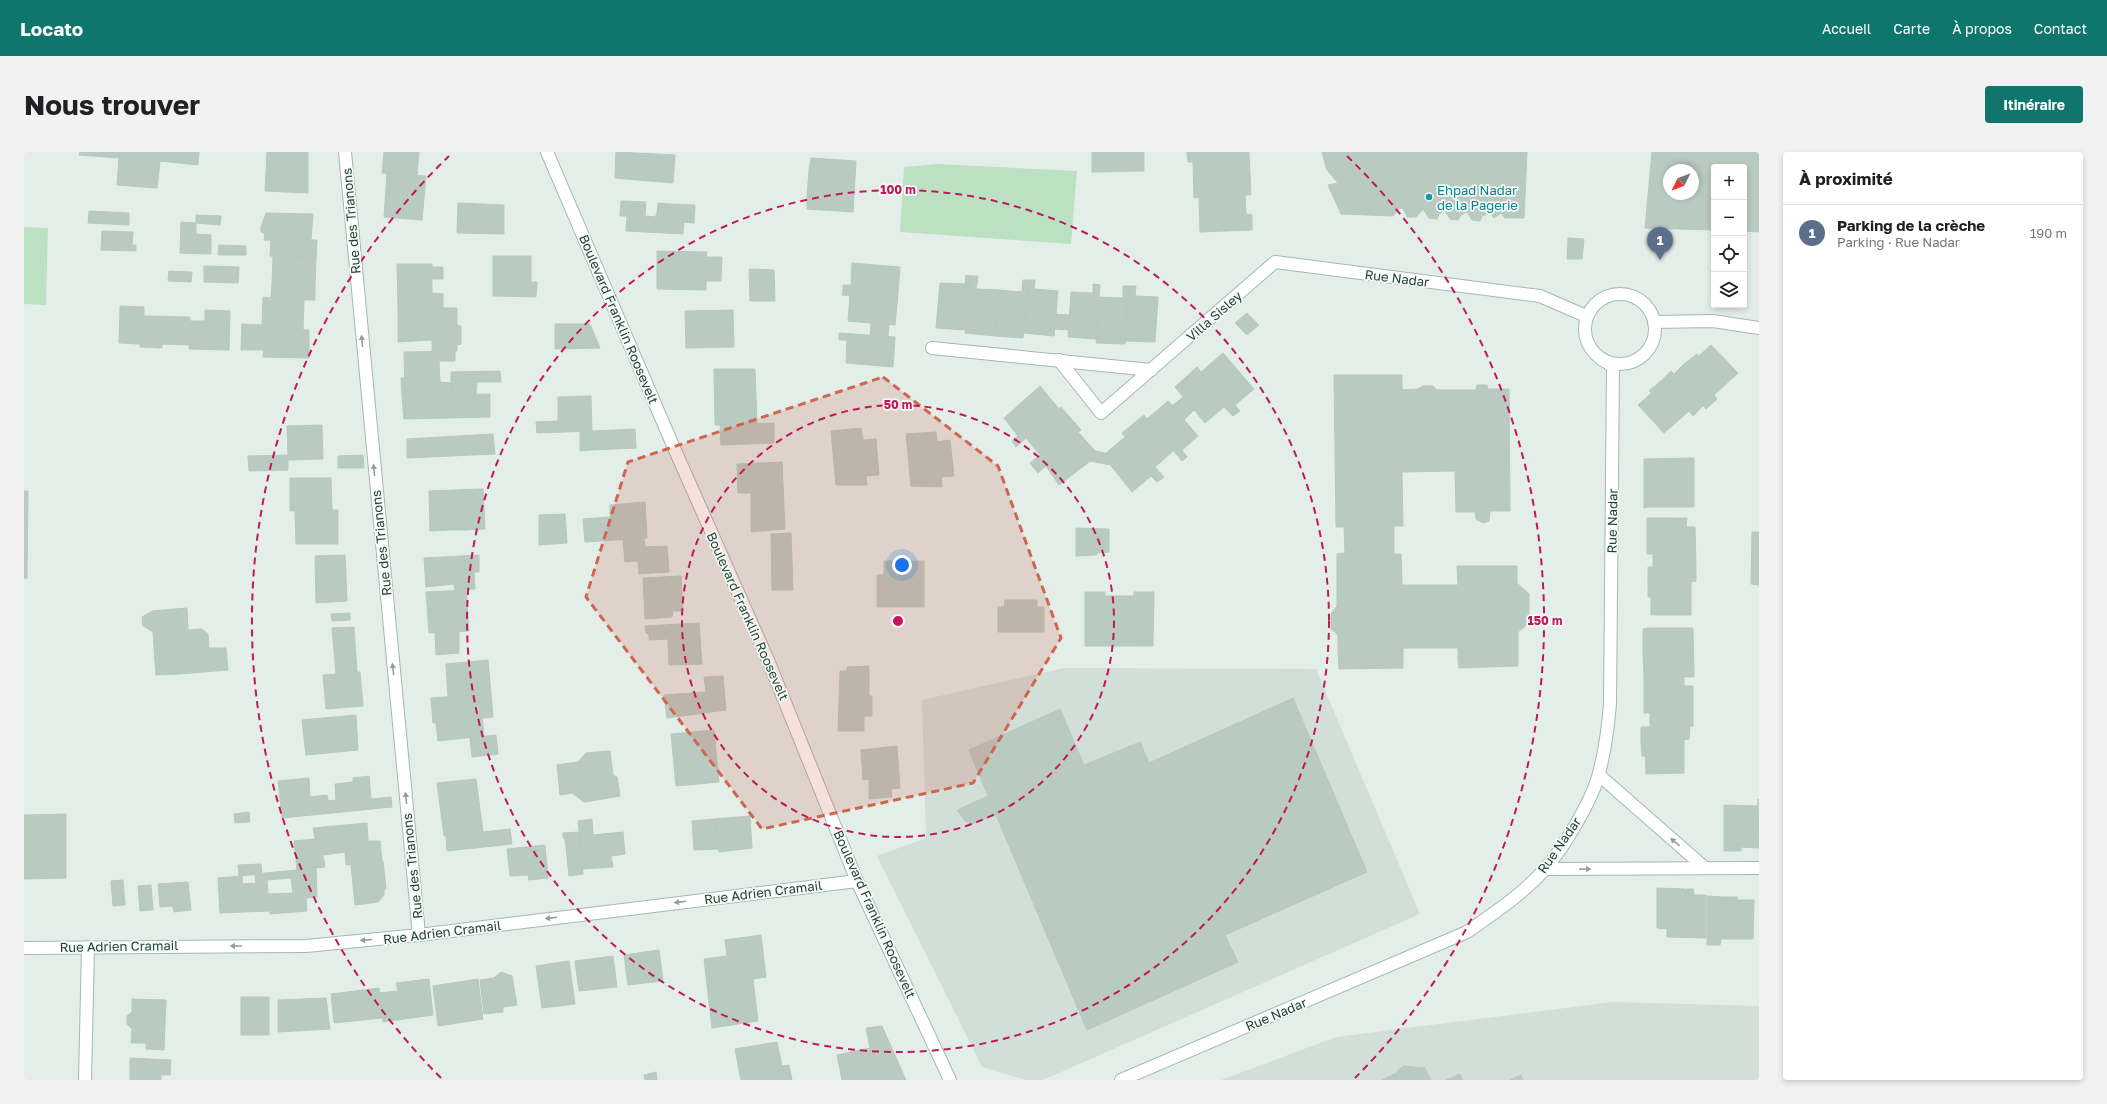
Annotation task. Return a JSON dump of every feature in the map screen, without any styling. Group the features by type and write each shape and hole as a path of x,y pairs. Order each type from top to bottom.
{"street":[{"name":"Rue des Trianons","path":"345,152 419,935"},
{"name":"Boulevard Franklin Roosevelt","path":"547,152 674,448 768,660 857,881 950,1080"},
{"name":"Rue Nadar","path":"1121,1080 1466,932 1510,902 1546,869 1576,823 1599,775 1607,738 1610,704 1614,366 1594,353 1585,336 1586,316 1540,296 1275,262"},
{"name":"Villa Sisley","path":"1059,360 1102,413 1275,262"},
{"path":"1586,316 1592,306 1611,294 1633,296 1643,302 1650,311 1654,322 1655,333 1652,345 1645,354 1624,364 1613,364 1602,359"},
{"path":"1654,322 1713,321 1759,328"},
{"path":"932,348 1151,370"},
{"path":"1599,775 1704,867"},
{"path":"1546,869 1704,867 1759,868"},
{"name":"Rue Adrien Cramail","path":"24,948 306,946 419,935 857,881"},
{"path":"85,1080 88,947"}],"highlighted area":[{"path":"883,377 998,466 1061,638 973,783 762,829 586,597 628,462"}],"shaded area":[{"path":"1064,668 1316,669 1420,914 1043,1080 1026,1080 982,1067 877,856 926,838 922,700"},
{"path":"1613,1002 1759,1006 1759,1080 1221,1080 1336,1037"}],"green space":[{"path":"937,164 1077,171 1071,244 900,232 904,167"},
{"path":"24,227 48,228 46,305 24,304"}],"building":[{"path":"80,152 199,152 198,165 160,161 157,188 117,185 119,158 79,155"},
{"path":"267,152 308,152 308,193 265,191"},
{"path":"384,152 419,152 417,175 382,173"},
{"path":"616,152 675,155 673,183 615,178"},
{"path":"1092,152 1144,152 1144,171 1092,172"},
{"path":"1187,152 1249,152 1251,195 1245,195 1246,214 1252,215 1252,230 1200,232 1199,197 1194,198 1193,162 1188,162"},
{"name":"Ehpad Nadar de la Pagerie","path":"1322,152 1527,152 1524,218 1505,218 1501,213 1494,218 1490,213 1482,216 1480,221 1472,220 1467,212 1461,215 1458,220 1450,219 1445,211 1439,214 1437,219 1429,218 1423,209 1416,217 1407,217 1403,208 1398,209 1393,216 1341,214 1328,185 1338,183 1327,170"},
{"path":"1652,152 1759,152 1759,232 1747,231 1747,164 1711,164 1711,230 1645,228"},
{"path":"811,158 856,161 853,212 807,209 807,196 812,196 813,184 814,170 809,170"},
{"path":"809,170 814,170 813,184 808,184"},
{"path":"387,173 426,176 422,220 384,217"},
{"path":"808,184 813,184 812,196 807,196"},
{"path":"621,201 646,202 645,216 656,217 656,214 669,215 670,204 695,205 694,223 684,222 683,234 626,231 627,216 620,216"},
{"path":"458,203 504,205 504,234 457,233"},
{"path":"658,203 670,204 669,215 657,214"},
{"path":"89,211 129,213 129,225 88,223"},
{"path":"266,213 308,214 307,240 317,240 316,258 270,256 271,240 264,240 265,234 261,232 261,227"},
{"path":"308,214 313,214 311,240 307,240"},
{"path":"196,215 221,216 220,225 196,223"},
{"path":"181,222 196,223 196,234 211,235 211,254 180,253"},
{"path":"102,231 133,232 132,245 136,245 136,251 101,250"},
{"path":"1568,238 1584,239 1582,259 1567,259"},
{"path":"219,245 246,246 246,255 218,255"},
{"path":"657,251 707,252 706,257 722,257 721,281 706,281 706,290 657,289"},
{"path":"273,256 316,258 315,286 272,284"},
{"path":"493,256 531,256 531,282 537,282 536,297 493,296"},
{"path":"852,263 900,267 898,293 843,290 843,285 851,285"},
{"path":"397,264 432,264 432,267 443,267 443,279 432,279 432,293 443,294 443,309 398,308"},
{"path":"204,266 239,267 238,283 204,282"},
{"path":"749,269 774,270 775,301 750,301"},
{"path":"169,271 192,272 191,282 168,281"},
{"path":"966,275 970,276 966,330 936,328 940,283 965,284"},
{"path":"970,276 978,276 976,289 999,290 995,336 965,333"},
{"path":"1023,280 1029,280 1023,338 995,336 999,290 1022,292"},
{"path":"1029,280 1035,280 1034,289 1058,291 1054,336 1024,333"},
{"path":"272,284 315,285 315,300 304,300 303,330 309,330 309,358 263,357 264,350 241,350 242,324 262,325 263,297 271,298"},
{"path":"1093,284 1100,285 1096,339 1068,337 1071,292 1093,293"},
{"path":"1123,286 1129,286 1125,344 1096,343 1099,297 1123,298"},
{"path":"1129,286 1136,286 1135,296 1158,297 1155,342 1125,341"},
{"path":"843,290 898,293 895,325 848,321 850,296 842,295"},
{"path":"120,306 144,307 144,316 190,317 190,321 205,321 205,310 230,311 229,350 189,349 189,345 162,344 162,348 140,347 140,344 119,343"},
{"path":"398,308 457,308 457,325 461,326 461,344 457,345 457,351 432,351 432,340 398,342"},
{"path":"733,310 734,347 686,348 685,311"},
{"path":"1247,313 1259,325 1247,335 1235,323"},
{"path":"1056,314 1069,315 1068,330 1055,329"},
{"path":"871,323 889,324 888,337 870,335"},
{"path":"555,324 590,324 600,348 555,349"},
{"path":"839,333 895,337 893,367 846,363 847,340 839,340"},
{"path":"1711,345 1738,373 1714,395 1717,399 1706,409 1674,374 1684,364 1687,367"},
{"path":"455,351 455,361 439,361 440,382 452,383 452,394 405,395 404,352"},
{"path":"1223,353 1254,389 1235,405 1240,411 1236,414 1201,372"},
{"path":"1697,354 1699,356 1687,367 1684,364"},
{"path":"1197,367 1236,414 1233,416 1224,407 1205,423 1175,387"},
{"path":"714,369 755,369 757,424 715,425"},
{"path":"500,371 501,382 451,382 451,372"},
{"path":"1671,371 1703,406 1693,416 1689,411 1664,433 1638,405 1664,382 1662,380"},
{"path":"1334,375 1402,375 1402,390 1418,389 1423,386 1433,386 1437,390 1476,390 1477,385 1487,385 1488,389 1509,389 1510,511 1490,511 1489,521 1483,523 1476,519 1475,512 1456,512 1455,471 1402,472 1403,526 1394,526 1394,554 1401,554 1402,585 1458,585 1457,566 1517,566 1517,583 1529,594 1529,623 1518,632 1518,660 1458,658 1458,648 1403,648 1403,655 1338,652 1338,635 1331,629 1331,614 1337,606 1337,554 1345,553 1344,527 1336,527"},
{"path":"401,378 404,378 405,395 402,396"},
{"path":"1662,380 1664,382 1652,393 1649,391"},
{"path":"477,382 476,394 452,394 452,383"},
{"path":"1040,386 1059,409 1016,447 1012,441 1018,436 1004,418"},
{"path":"490,394 490,417 404,419 402,396"},
{"path":"591,396 592,431 537,433 536,422 558,421 558,397"},
{"path":"1183,397 1194,410 1184,420 1172,406"},
{"path":"1168,401 1198,436 1182,450 1187,457 1182,461 1147,419"},
{"path":"1061,407 1081,430 1034,468 1030,463 1040,455 1026,438"},
{"path":"1144,415 1173,451 1155,467 1164,477 1160,480 1122,433"},
{"path":"774,423 774,443 721,445 720,425"},
{"path":"322,425 323,459 288,460 288,470 249,471 248,456 288,455 287,426"},
{"path":"861,428 863,440 876,439 879,475 866,476 867,485 836,485 831,431"},
{"path":"635,429 636,448 592,450 592,431"},
{"path":"580,431 592,431 592,450 580,451"},
{"path":"936,432 937,442 950,440 954,476 941,477 942,487 911,486 906,434"},
{"path":"1078,432 1096,452 1094,458 1059,485 1046,466 1038,473 1034,468"},
{"path":"493,434 495,454 407,458 407,439"},
{"path":"1125,437 1160,480 1157,482 1151,476 1132,492 1104,457 1105,454"},
{"path":"1095,451 1105,453 1104,457 1110,465 1090,461 1094,458"},
{"path":"363,455 364,468 338,468 338,456"},
{"path":"1694,458 1694,507 1648,507 1648,483 1644,483 1644,459"},
{"path":"782,462 785,529 751,532 751,493 738,493 737,464"},
{"path":"290,478 331,478 332,510 290,511"},
{"path":"1644,483 1648,483 1648,507 1644,508"},
{"path":"483,489 485,529 464,530 464,526 449,526 449,530 430,531 429,491"},
{"path":"24,491 28,491 27,578 24,578"},
{"path":"645,502 647,538 585,542 583,519 610,517 610,505"},
{"path":"338,510 338,544 296,544 295,511"},
{"path":"565,514 567,543 539,545 539,515"},
{"path":"1647,518 1677,518 1678,527 1695,527 1696,567 1653,568 1653,546 1647,546"},
{"path":"1677,518 1687,518 1686,528 1678,527"},
{"path":"449,526 464,526 464,530 449,530"},
{"path":"1076,528 1109,529 1109,552 1096,553 1097,555 1076,556"},
{"path":"1752,532 1759,532 1759,585 1751,584"},
{"path":"791,533 793,590 772,590 771,534"},
{"path":"644,538 645,547 667,546 669,572 639,574 638,561 625,562 623,540"},
{"path":"1647,546 1653,546 1652,554 1647,554"},
{"path":"345,555 347,601 316,603 315,556"},
{"path":"479,555 479,572 474,572 475,589 455,590 454,584 426,587 424,558"},
{"path":"884,561 924,561 924,607 877,607 877,575 884,575"},
{"path":"1648,567 1696,567 1696,581 1691,582 1691,615 1651,615 1651,581 1648,581"},
{"path":"681,576 683,611 673,611 672,617 645,619 643,578"},
{"path":"1648,581 1651,581 1651,597 1648,597"},
{"path":"466,590 469,631 429,633 426,592"},
{"path":"1085,592 1105,592 1105,596 1134,596 1134,592 1154,592 1153,641 1085,642"},
{"path":"1005,600 1037,600 1037,607 1044,607 1044,632 998,632 998,607 1004,607"},
{"path":"187,608 188,630 202,629 208,634 209,648 226,648 228,670 179,674 178,661 155,662 153,632 143,626 142,617 152,611"},
{"path":"350,613 350,620 332,621 331,614"},
{"path":"699,623 702,664 669,665 668,639 649,640 649,635 646,633 645,626"},
{"path":"354,627 357,672 336,674 332,628"},
{"path":"1648,628 1693,628 1694,677 1644,677 1643,654 1648,653"},
{"path":"1648,628 1648,653 1643,654 1643,629"},
{"path":"459,632 459,653 436,655 435,633"},
{"path":"1153,641 1153,646 1119,646 1119,642"},
{"path":"1085,642 1119,642 1119,646 1085,646"},
{"path":"1338,652 1403,655 1403,668 1339,669"},
{"path":"1458,658 1518,660 1518,666 1459,668"},
{"path":"488,660 491,693 448,697 446,664"},
{"path":"178,661 179,674 156,675 155,662"},
{"path":"869,666 869,696 872,696 872,716 864,716 864,731 838,731 840,671 847,671 847,667"},
{"path":"360,672 363,706 326,709 323,675"},
{"path":"723,676 726,710 667,718 664,695 706,692 704,677"},
{"path":"1644,677 1675,677 1675,686 1693,686 1693,726 1650,727 1650,705 1644,705"},
{"path":"1675,677 1684,677 1684,686 1675,686"},
{"path":"491,693 493,717 483,718 481,694"},
{"path":"481,694 483,718 433,723 431,698"},
{"path":"1293,698 1367,872 1225,935 1238,962 1087,1030 996,815 971,824 966,822 957,810 988,796 969,750 1060,709 1084,765 1140,742 1149,763"},
{"path":"1644,705 1650,705 1650,713 1644,713"},
{"path":"356,715 358,750 306,755 302,720"},
{"path":"482,718 484,736 438,741 436,723"},
{"path":"1690,726 1689,739 1684,740 1684,773 1646,774 1645,741 1641,741 1641,727"},
{"path":"714,730 719,782 676,786 671,734"},
{"path":"496,735 498,754 472,757 470,738"},
{"path":"1641,741 1645,741 1645,756 1642,756"},
{"path":"897,746 900,788 891,789 892,797 869,799 869,779 863,780 861,750"},
{"path":"610,751 613,775 602,792 603,799 584,802 572,793 560,795 557,765 578,762 586,753"},
{"path":"613,775 617,777 620,796 603,799 602,792"},
{"path":"369,776 371,799 391,797 392,807 282,818 278,781 309,778 310,797 327,795 328,801 336,800 335,784 353,782 353,778"},
{"path":"476,779 483,832 444,836 437,783"},
{"path":"1758,799 1759,848 1741,847 1741,844 1724,844 1724,805 1758,806"},
{"path":"249,812 250,822 235,823 234,814"},
{"path":"66,814 66,878 24,879 24,815"},
{"path":"750,816 752,848 719,852 714,819"},
{"path":"592,819 593,835 623,832 625,854 611,856 613,867 583,869 578,821"},
{"path":"714,819 719,849 694,850 692,821"},
{"path":"367,823 368,841 380,841 382,861 346,865 345,852 323,855 325,867 297,870 294,841 315,839 313,828"},
{"path":"510,829 512,844 447,851 446,836"},
{"path":"579,832 583,874 569,876 565,838 563,838 563,833"},
{"path":"1724,844 1741,844 1741,851 1724,851"},
{"path":"545,845 548,878 529,880 528,875 510,876 507,849"},
{"path":"383,861 386,889 384,889 384,895 378,902 355,905 351,865"},
{"path":"261,864 262,874 239,876 238,865"},
{"path":"316,868 317,897 306,898 307,911 270,914 270,911 243,912 242,884 256,883 255,874","holes":["291,878 293,893 268,894 267,880"]},
{"path":"242,876 243,912 220,913 218,878"},
{"path":"123,880 125,905 113,906 111,881"},
{"path":"188,882 191,910 174,912 173,906 160,907 158,884"},
{"path":"151,885 153,910 140,911 138,886"},
{"path":"1657,888 1685,889 1685,895 1706,895 1706,938 1667,937 1667,920 1657,920"},
{"path":"1686,889 1693,889 1694,895 1685,895"},
{"path":"1707,896 1722,897 1722,900 1754,900 1753,939 1721,939 1720,945 1707,945"},
{"path":"1722,897 1737,897 1737,900 1722,900"},
{"path":"1657,920 1667,920 1667,929 1657,928"},
{"path":"761,935 766,977 753,979 758,1021 712,1028 704,959 727,956 725,940"},
{"path":"659,950 663,981 628,985 624,955"},
{"path":"613,956 617,987 579,991 575,961"},
{"path":"569,961 575,1004 542,1008 536,966"},
{"path":"501,972 512,976 517,1005 503,1007 503,1012 484,1014 480,980 494,978"},
{"path":"429,979 433,1015 383,1022 379,993 398,991 396,983"},
{"path":"478,979 483,1019 438,1026 433,986"},
{"path":"379,988 382,1018 334,1023 331,994"},
{"path":"241,997 269,997 269,1035 241,1035"},
{"path":"326,998 330,1029 278,1032 278,1000"},
{"path":"132,999 166,1000 164,1050 146,1049 146,1043 131,1043 132,1029 127,1024 127,1016 132,1012"},
{"path":"882,1026 906,1080 842,1080 837,1055 870,1048 866,1028"},
{"path":"777,1042 782,1066 789,1065 792,1080 741,1080 735,1049"},
{"path":"130,1058 171,1060 170,1075 161,1075 161,1080 130,1080"},
{"path":"1404,1066 1425,1068 1431,1080 1382,1080 1397,1073 1398,1070"},
{"path":"656,1072 657,1080 645,1080 644,1075"},
{"path":"1460,1074 1462,1080 1446,1080"},
{"path":"1521,1075 1523,1080 1510,1080"}],"place":[{"name":"Ehpad Nadar de la Pagerie","path":"1429,197"},
{"name":"Parking de la crèche","path":"1660,260"}]}
